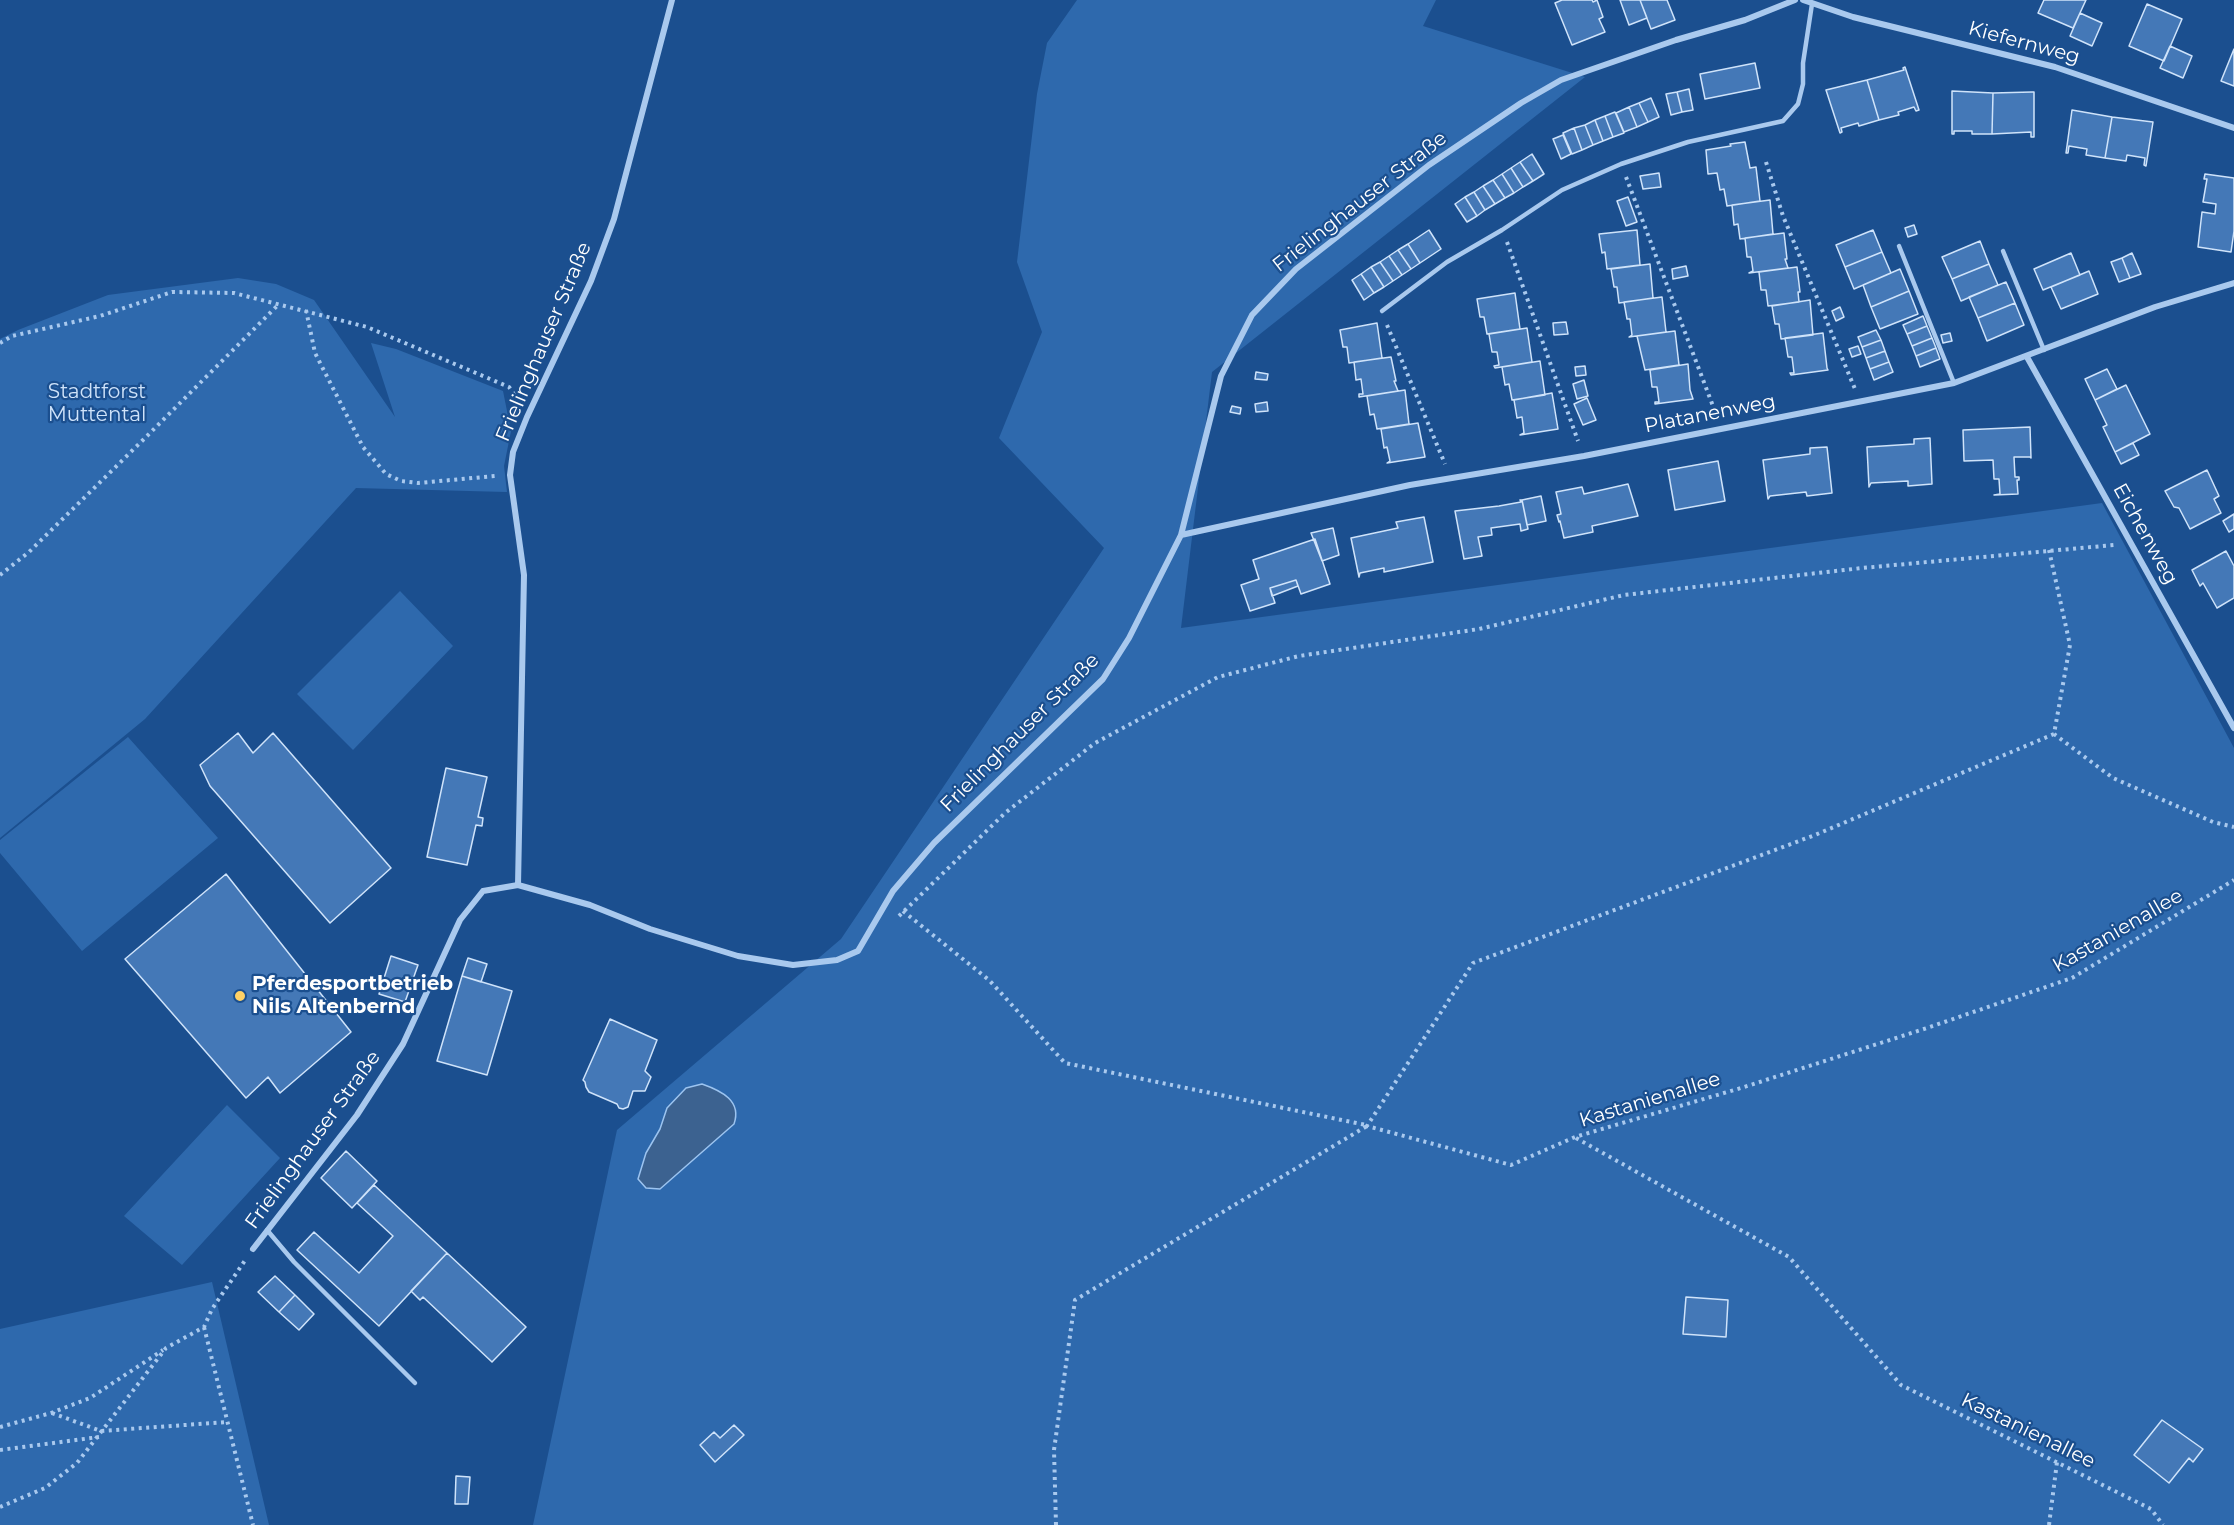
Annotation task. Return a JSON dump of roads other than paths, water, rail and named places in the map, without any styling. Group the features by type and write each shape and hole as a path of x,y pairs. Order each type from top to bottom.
{"street":[{"name":"Frielinghauser Straße","path":"518,885 524,575 510,475 513,452 527,417 591,282 614,219 672,0"},
{"name":"Frielinghauser Straße","path":"253,1249 357,1115 403,1044 460,920 483,891 518,885 590,905 650,929 738,956 793,965 837,960 858,951 893,891 934,843 1103,679 1129,638 1181,535 1221,376 1252,315 1296,268 1429,165 1521,103 1561,80 1676,40 1745,20 1796,0"},
{"name":"Kiefernweg","path":"1803,0 1853,17 2055,67 2234,128"},
{"name":"Platanenweg","path":"1181,535 1410,485 1584,456 1954,383 2155,307 2234,283"},
{"name":"Eichenweg","path":"2027,357 2234,728"}],"lane":[{"path":"1382,311 1447,262 1502,230 1562,190 1621,164 1688,142 1783,121 1798,104 1803,84 1803,63 1812,4"},
{"path":"1899,246 1954,383"},
{"path":"2003,251 2043,350"},
{"path":"267,1230 294,1263 415,1383"}],"place":[{"name":"Pferdesportbetrieb Nils Altenbernd","path":"240,996"}],"park label":[{"name":"Stadtforst Muttental","path":"97,404"}]}
